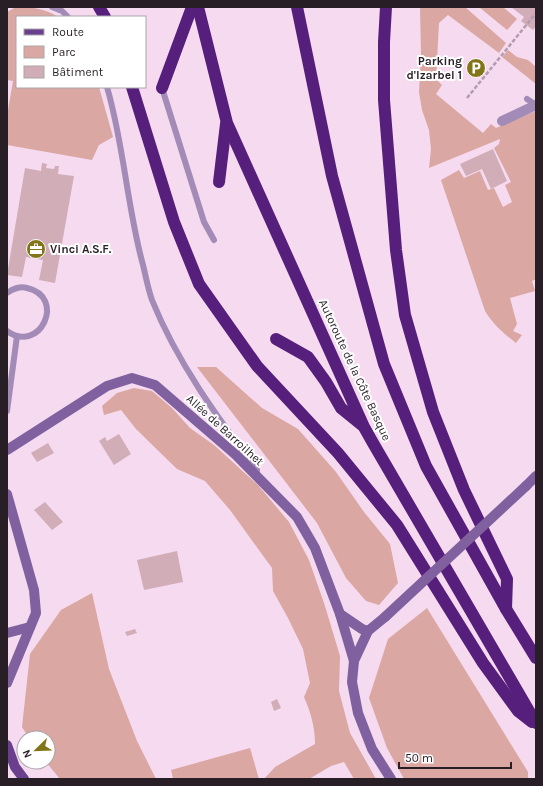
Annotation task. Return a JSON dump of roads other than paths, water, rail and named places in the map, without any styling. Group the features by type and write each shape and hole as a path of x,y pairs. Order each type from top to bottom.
{"highway":[{"path":"99,7 104,16"},
{"path":"162,88 192,7"},
{"name":"Autoroute de la Côte Basque","path":"198,7 227,123 364,427 536,724"},
{"path":"297,7 332,176 384,364 426,466 506,610 536,658"},
{"path":"386,7 384,42 384,100 396,250 405,315 433,412 464,490 507,579 506,610"},
{"path":"132,88 174,222 199,284 257,366 338,453 397,525 483,663 518,711 536,724"},
{"path":"219,182 227,123"},
{"path":"276,340 308,357 326,382 341,408 364,427"}],"main road":[{"path":"7,745 15,767 24,779"}],"street":[{"path":"502,121 536,105"},
{"name":"Allée de Barroilhet","path":"7,450 107,386 132,378 155,385 236,455 297,517 315,548 340,614 354,660"},
{"path":"391,779 372,749 358,713 352,682 354,660 368,631 385,617 536,476"},
{"path":"7,494 34,590 36,613 7,683"},
{"path":"340,614 362,629 368,631"},
{"path":"7,633 30,627"}],"lane":[{"path":"52,7 62,11 67,16"},
{"path":"107,88 111,101 136,239 152,299 178,355 208,402 274,493"},
{"path":"162,88 204,222 214,240"},
{"path":"527,100 536,105"},
{"path":"7,293 12,289 24,287 32,289 38,293 47,306 46,320 42,328 31,335 17,336 7,331"},
{"path":"7,411 17,336"}],"place":[{"name":"Parking d'Izarbel 1","path":"476,68"},
{"name":"Vinci A.S.F.","path":"36,249"}]}
